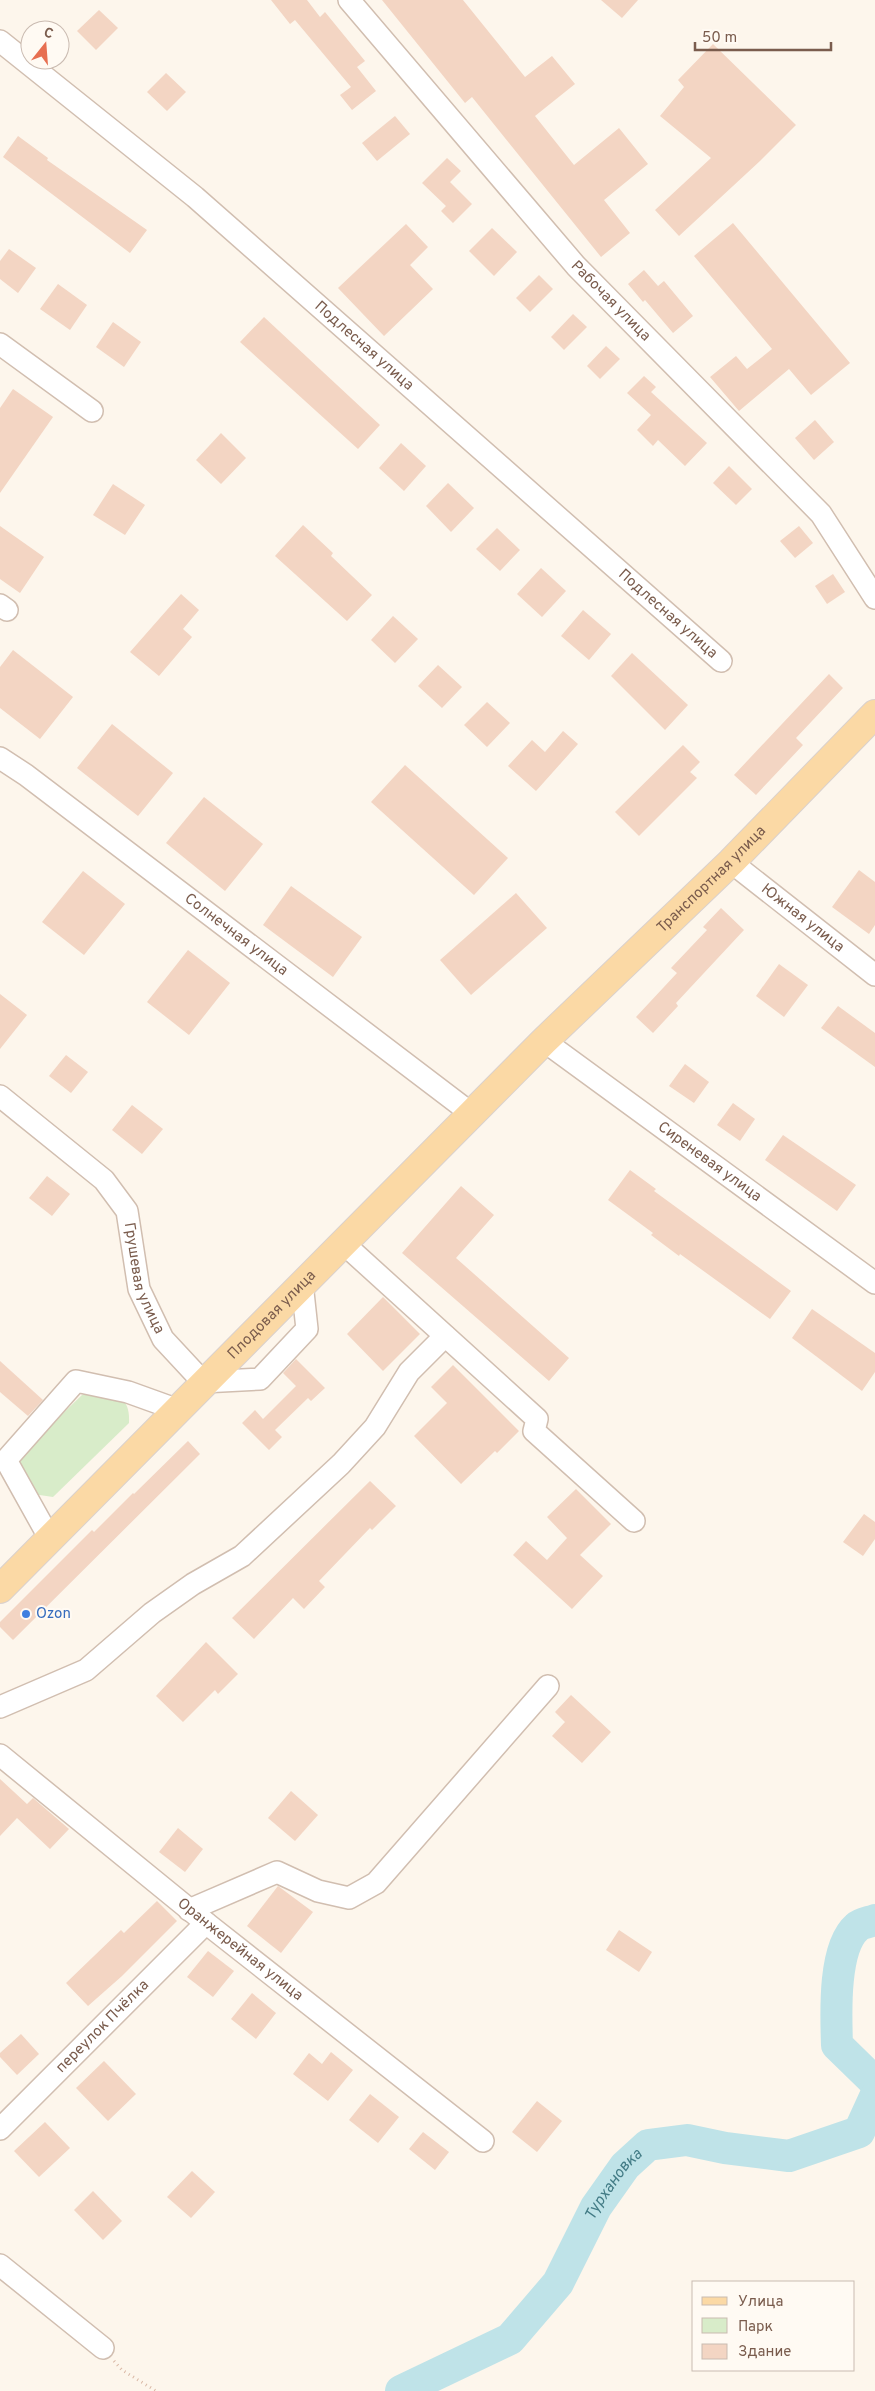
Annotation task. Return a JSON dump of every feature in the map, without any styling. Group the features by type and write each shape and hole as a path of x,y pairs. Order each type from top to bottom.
{"main road":[{"name":"Транспортная улица","path":"544,1041 731,862 875,714"},
{"name":"Плодовая улица","path":"0,1589 178,1410 203,1382 544,1041"}],"street":[{"name":"Рабочая улица","path":"349,0 576,266 821,514 875,598"},
{"name":"Подлесная улица","path":"0,41 195,197 720,662"},
{"path":"0,344 92,411"},
{"name":"Солнечная улица","path":"0,758 26,775 472,1114"},
{"name":"Южная улица","path":"731,862 875,975"},
{"name":"Сиреневая улица","path":"544,1041 875,1283"},
{"name":"Грушевая улица","path":"0,1096 104,1180 127,1210 139,1289 163,1339 203,1382"},
{"path":"343,1243 537,1418 534,1431 634,1521"},
{"path":"203,1382 260,1379 306,1330 302,1283"},
{"path":"0,1707 86,1670 152,1613 194,1584 242,1556 341,1464 374,1427 409,1372 445,1336"},
{"path":"50,1539 6,1460 76,1381 128,1392 178,1410"},
{"path":"189,1910 277,1872 318,1891 349,1898 376,1884 548,1686"},
{"name":"Оранжерейная улица","path":"0,1754 189,1910 483,2141"},
{"name":"переулок Пчёлка","path":"0,2129 206,1923"},
{"path":"0,2266 103,2348"}],"path":[{"path":"103,2348 122,2370 156,2391"}],"green space":[{"path":"102,1391 120,1397 128,1410 129,1423 53,1497 33,1494 17,1473 21,1454 82,1395"}],"building":[{"path":"271,0 307,0 320,17 325,12 365,61 357,67 376,91 352,110 340,95 351,87 295,20 290,24"},
{"path":"382,0 463,0 525,77 552,56 575,84 535,116 574,165 619,128 648,164 604,200 630,233 601,257 472,97 465,103"},
{"path":"601,0 638,0 622,18"},
{"path":"99,10 118,28 96,50 77,31"},
{"path":"713,44 796,125 679,236 655,210 711,158 660,116 684,87 678,80"},
{"path":"166,73 186,92 167,111 147,92"},
{"path":"395,116 410,134 377,161 362,143"},
{"path":"18,136 48,158 47,160 147,230 130,253 3,157"},
{"path":"447,158 461,171 450,182 472,204 453,223 441,211 446,206 422,183"},
{"path":"733,223 850,363 811,395 789,369 739,411 710,377 736,356 747,369 772,349 694,256"},
{"path":"406,224 428,247 410,265 433,289 384,336 338,288"},
{"path":"492,228 517,252 494,276 469,251"},
{"path":"9,249 36,268 18,293 0,279 0,261"},
{"path":"644,270 658,286 664,281 693,316 673,333 645,300 643,302 628,284"},
{"path":"539,275 553,289 530,312 516,298"},
{"path":"58,284 87,305 70,330 40,309"},
{"path":"573,314 587,327 564,350 551,337"},
{"path":"264,317 380,425 358,449 240,342"},
{"path":"113,322 141,342 124,367 96,347"},
{"path":"606,346 620,359 600,379 587,366"},
{"path":"644,376 656,387 651,392 707,443 685,466 658,440 653,446 637,430 651,415 627,393"},
{"path":"13,389 53,417 0,493 0,408"},
{"path":"815,420 834,442 814,460 795,438"},
{"path":"221,433 246,458 221,484 196,460"},
{"path":"401,443 426,466 404,491 379,468"},
{"path":"729,466 752,489 736,505 713,483"},
{"path":"448,483 474,508 451,532 426,506"},
{"path":"113,484 145,505 125,535 93,515"},
{"path":"303,525 333,553 331,556 372,595 347,621 275,556"},
{"path":"0,526 44,557 20,593 0,579"},
{"path":"799,526 813,543 795,558 780,541"},
{"path":"497,528 520,550 500,571 476,549"},
{"path":"541,568 566,591 542,617 517,594"},
{"path":"833,574 845,592 827,604 815,586"},
{"path":"181,594 199,610 183,629 192,637 159,676 130,652"},
{"path":"583,610 611,634 589,660 561,636"},
{"path":"393,616 418,639 395,663 371,640"},
{"path":"13,650 73,697 40,739 0,708 0,667"},
{"path":"632,653 688,705 665,730 611,676"},
{"path":"438,665 462,687 442,708 418,686"},
{"path":"829,674 843,688 796,738 803,745 756,795 734,775"},
{"path":"487,702 510,723 487,747 464,725"},
{"path":"112,724 173,773 138,816 77,768"},
{"path":"563,731 578,744 536,791 508,766 532,740 545,752"},
{"path":"683,745 700,762 690,772 697,778 639,836 615,812"},
{"path":"405,765 508,858 474,895 371,802"},
{"path":"204,797 263,844 225,891 166,843"},
{"path":"859,870 875,882 875,925 869,934 832,907"},
{"path":"83,871 125,904 84,955 42,922"},
{"path":"291,886 362,937 333,977 263,925"},
{"path":"516,893 547,928 471,995 440,960"},
{"path":"721,908 744,930 676,1003 678,1006 653,1033 636,1017 677,973 671,968 707,930 703,927"},
{"path":"188,950 230,983 189,1035 147,1002"},
{"path":"779,964 808,985 784,1017 756,996"},
{"path":"0,994 27,1015 0,1049"},
{"path":"838,1006 875,1033 875,1067 821,1028"},
{"path":"66,1055 88,1072 71,1093 49,1076"},
{"path":"685,1064 709,1082 694,1103 669,1086"},
{"path":"733,1103 755,1119 740,1141 717,1125"},
{"path":"132,1105 163,1129 142,1154 112,1130"},
{"path":"783,1135 856,1185 837,1211 765,1160"},
{"path":"630,1170 656,1189 654,1191 791,1291 770,1319 680,1254 679,1256 651,1235 653,1233 608,1200"},
{"path":"47,1176 70,1194 52,1216 29,1198"},
{"path":"461,1186 494,1215 456,1258 569,1358 549,1381 402,1253"},
{"path":"383,1297 420,1334 383,1371 347,1334"},
{"path":"812,1309 875,1353 875,1372 862,1391 792,1338"},
{"path":"296,1359 325,1388 311,1401 308,1398 275,1430 282,1437 269,1450 242,1423 255,1410 263,1419 296,1386 283,1373"},
{"path":"0,1361 43,1400 28,1416 0,1392"},
{"path":"453,1365 519,1431 461,1484 414,1436 447,1403 431,1387"},
{"path":"188,1441 200,1454 13,1640 0,1627 0,1622 92,1530 94,1532"},
{"path":"370,1481 396,1506 372,1530 370,1528 319,1581 325,1587 304,1609 293,1598 254,1639 232,1618"},
{"path":"576,1489 611,1524 580,1555 603,1576 572,1609 513,1555 526,1541 547,1560 567,1538 547,1517"},
{"path":"864,1514 875,1522 875,1539 863,1556 843,1542"},
{"path":"206,1642 238,1674 218,1694 215,1690 183,1722 156,1696"},
{"path":"571,1695 611,1732 582,1763 552,1736 565,1722 555,1712"},
{"path":"0,1779 27,1804 33,1798 69,1829 50,1849 17,1818 0,1836"},
{"path":"291,1791 318,1815 295,1841 268,1818"},
{"path":"178,1828 203,1849 185,1872 159,1852"},
{"path":"278,1886 313,1912 281,1953 247,1926"},
{"path":"157,1901 177,1921 122,1976 88,2006 66,1983 121,1930 124,1933"},
{"path":"619,1930 652,1952 639,1972 606,1950"},
{"path":"208,1951 234,1971 213,1997 187,1977"},
{"path":"252,1993 276,2013 256,2039 231,2019"},
{"path":"21,2034 39,2054 17,2075 0,2057 0,2053"},
{"path":"331,2052 353,2070 328,2101 293,2074 309,2053 322,2064"},
{"path":"104,2061 136,2094 108,2121 76,2088"},
{"path":"370,2094 399,2117 378,2143 349,2120"},
{"path":"537,2101 562,2121 537,2152 512,2132"},
{"path":"45,2122 70,2148 39,2177 14,2151"},
{"path":"423,2132 449,2152 435,2170 409,2149"},
{"path":"192,2171 215,2192 191,2218 167,2197"},
{"path":"93,2191 122,2221 103,2240 74,2210"}],"waterway":[{"name":"Турхановка","path":"875,1920 857,1927 849,1937 840,1965 836,2016 837,2045 875,2082"},
{"name":"Турхановка","path":"401,2391 510,2339 558,2283 596,2207 625,2166 648,2145 687,2140 725,2148 789,2156 859,2132 875,2097"}],"place":[{"name":"Ozon","path":"26,1614"}]}
